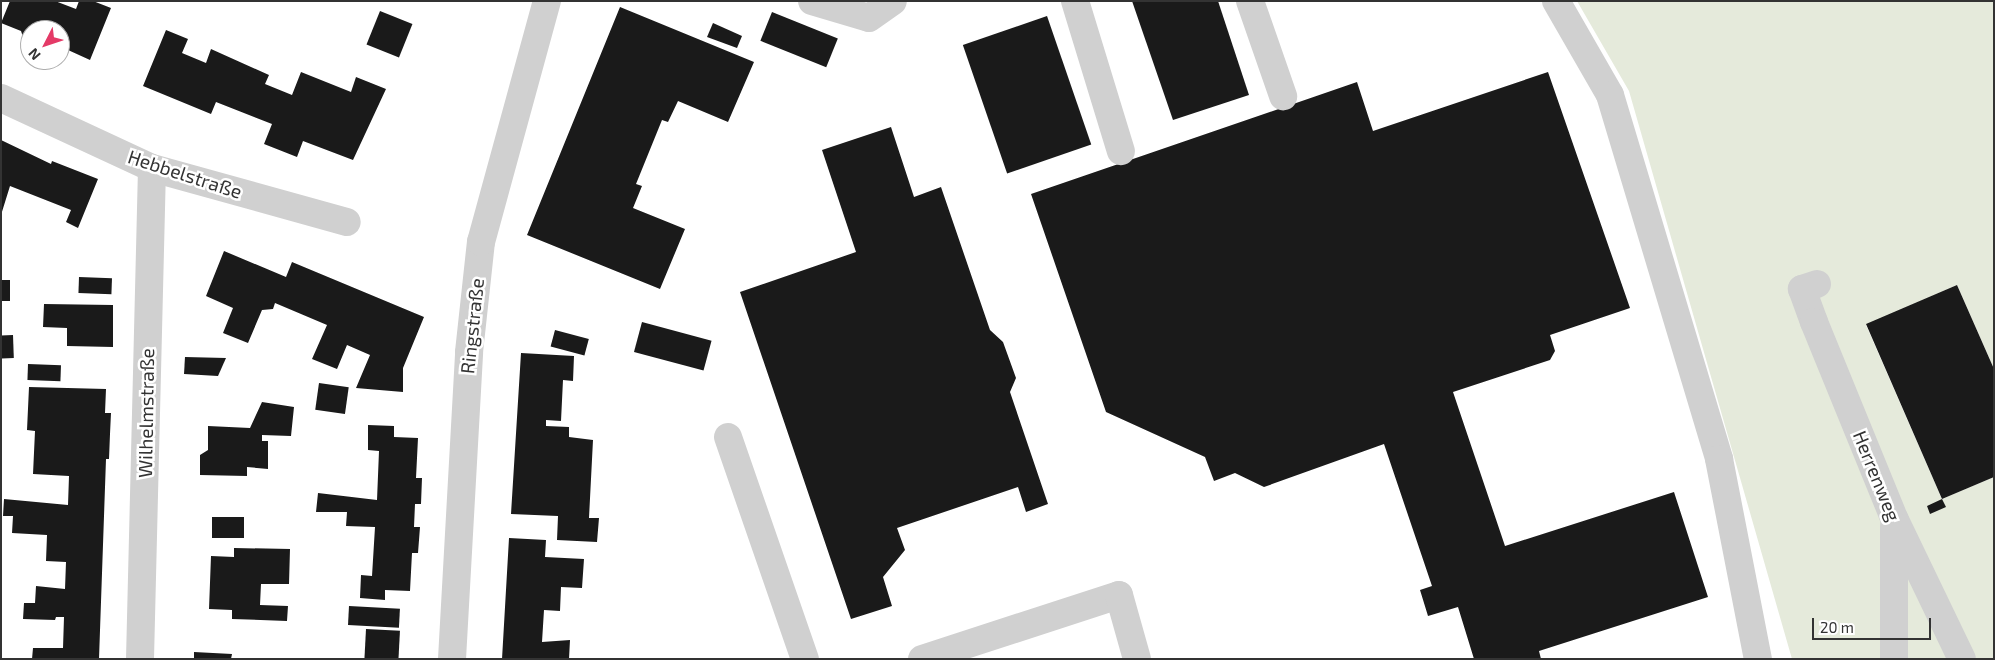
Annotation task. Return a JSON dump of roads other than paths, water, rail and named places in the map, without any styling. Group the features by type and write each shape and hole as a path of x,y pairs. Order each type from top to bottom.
{"street":[{"name":"Ringstraße","path":"452,659 469,352 481,242 547,1"},
{"path":"812,1 868,18 893,1"},
{"path":"1075,1 1121,152"},
{"path":"1250,1 1283,96"},
{"path":"1556,1 1610,95 1718,459 1758,659"},
{"name":"Hebbelstraße","path":"1,98 152,168 347,222"},
{"name":"Wilhelmstraße","path":"140,659 152,168"},
{"name":"Herrenweg","path":"1810,287 1894,520 1962,659"},
{"path":"728,438 805,659"},
{"path":"1894,520 1894,659"},
{"path":"922,659 1119,595 1137,659"}]}
